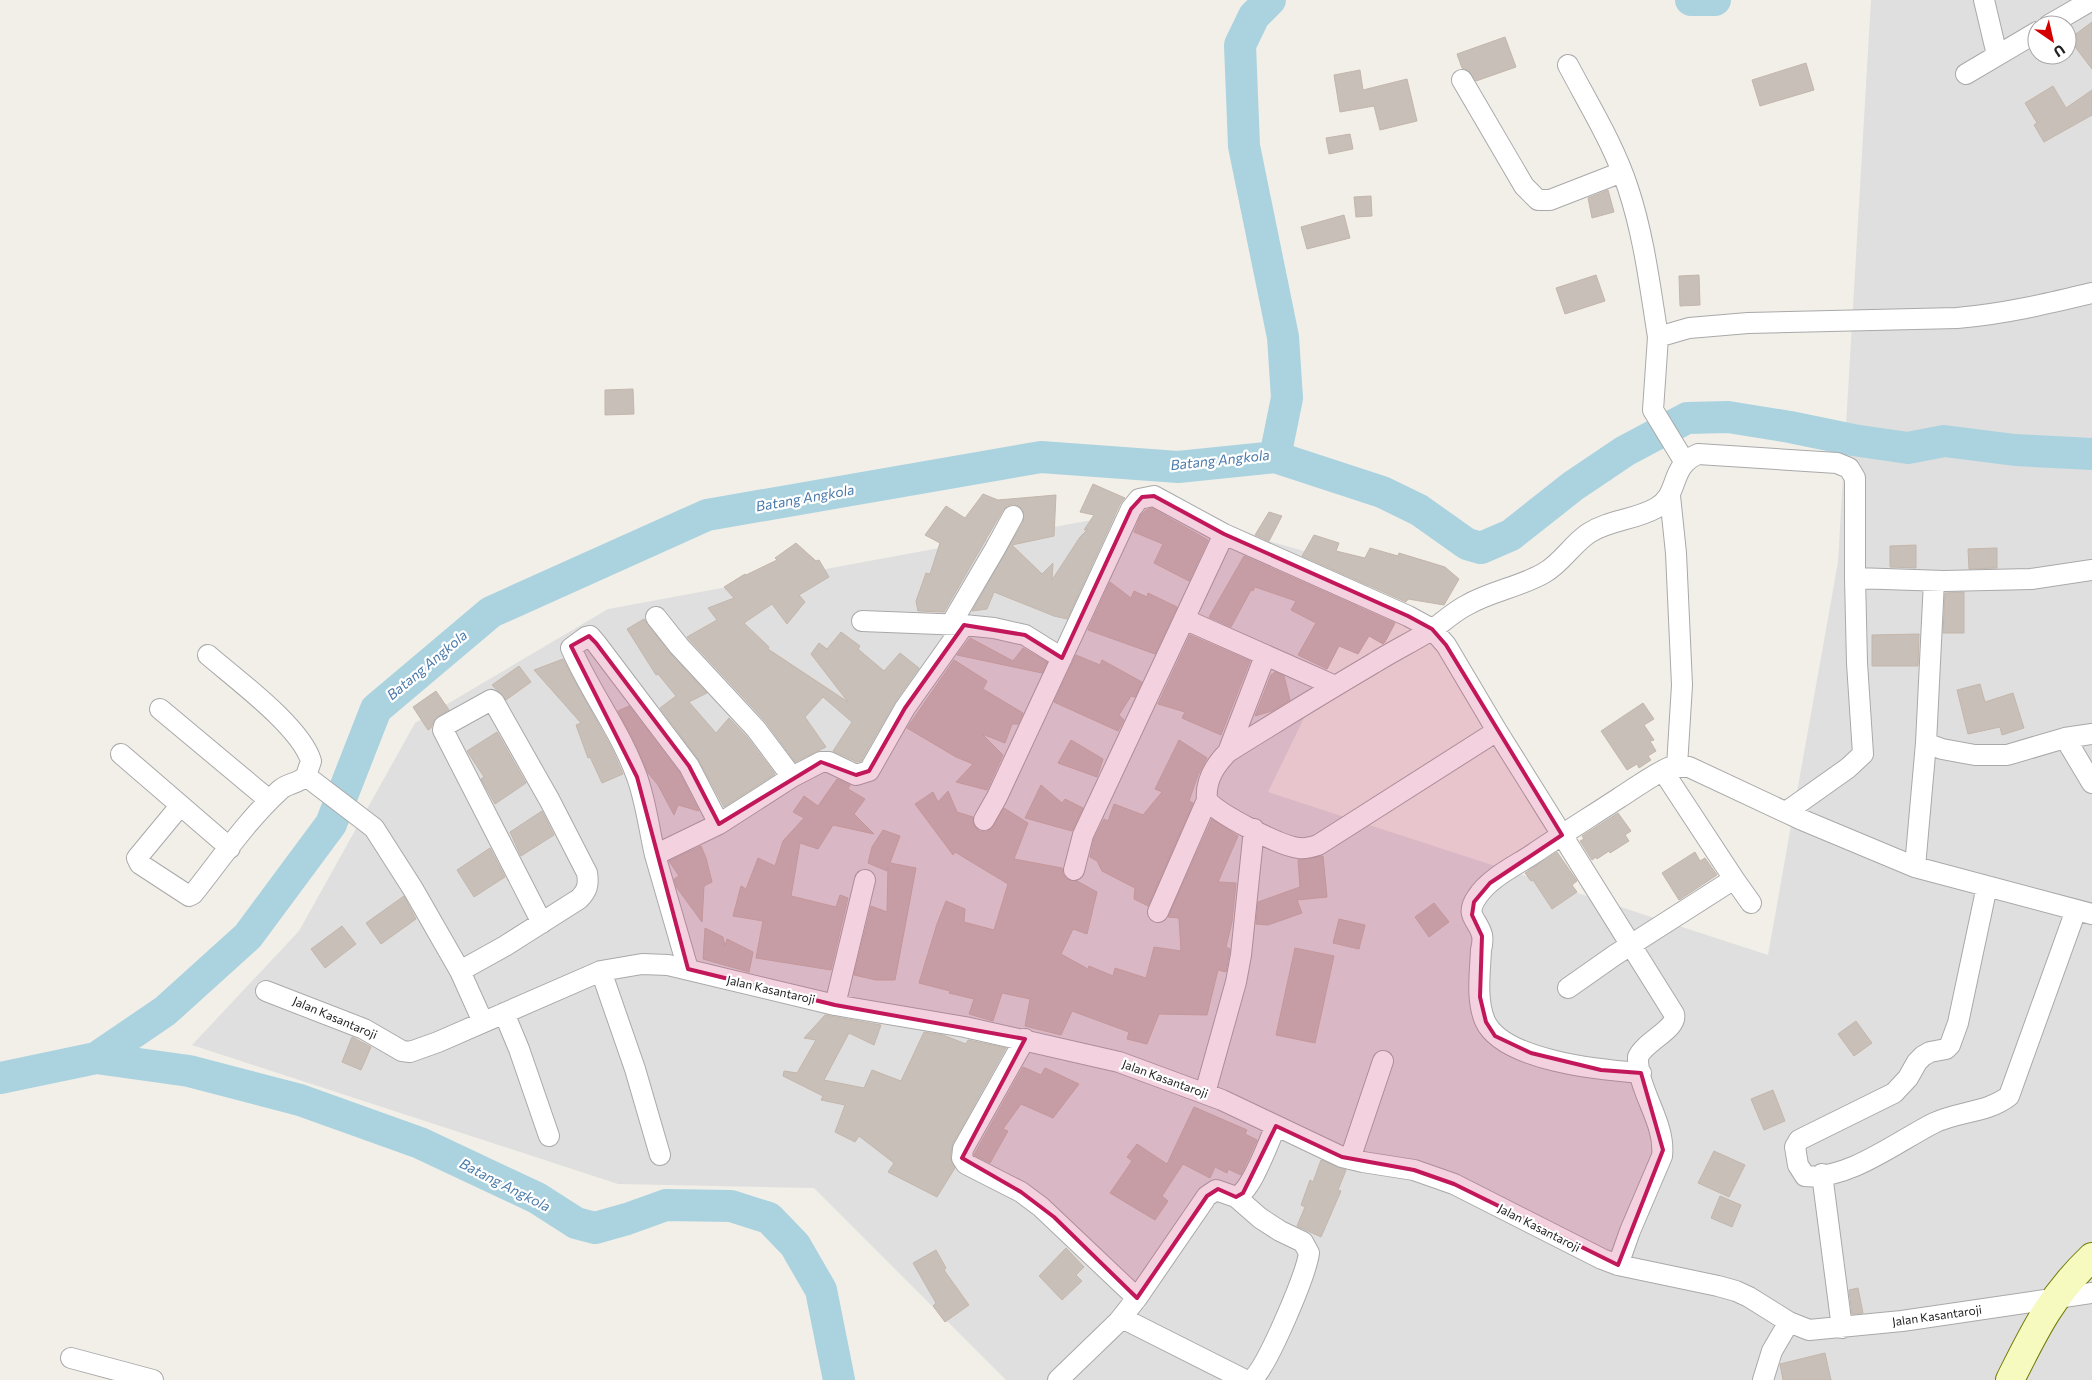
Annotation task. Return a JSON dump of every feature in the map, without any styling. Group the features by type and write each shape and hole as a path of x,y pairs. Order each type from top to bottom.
{"main road":[{"path":"2010,1380 2038,1324 2054,1298 2072,1276 2092,1257"}],"street":[{"path":"1984,0 1998,56"},
{"path":"2066,15 2092,0"},
{"path":"1966,74 2027,38"},
{"path":"1568,65 1622,172 1638,228 1658,337 1652,404 1654,414 1684,462"},
{"path":"1462,80 1524,186 1538,200 1550,200 1622,172"},
{"path":"1658,337 1689,328 1748,323 1986,316 2020,311 2092,293"},
{"path":"1158,912 1206,800 1208,783 1214,768 1228,752 1432,629 1464,606 1479,598 1543,574 1554,567 1588,533 1606,525 1646,513 1666,502 1670,496 1676,475 1684,462 1691,457 1704,453 1837,463 1849,468 1855,478 1857,662 1863,754 1848,768 1786,812"},
{"path":"984,820 997,797 1131,509 1139,499 1154,496 1224,534 1408,616 1432,629 1446,645 1562,835 1671,1007 1675,1018 1671,1026 1640,1052 1638,1061 1660,1132 1662,1156 1630,1231 1618,1266"},
{"path":"1670,496 1676,553 1682,685 1670,768 1734,879 1751,903"},
{"path":"654,855 719,824 792,777 815,765 826,761 856,775 869,771 905,708 958,624 1012,516"},
{"path":"1074,870 1083,834 1224,534"},
{"path":"1855,578 1934,581 2031,579 2092,570"},
{"path":"1915,867 1926,744 1934,581"},
{"path":"656,617 679,646 756,729 792,777"},
{"path":"1184,619 1335,686"},
{"path":"862,621 958,624 994,628 1024,636 1062,658"},
{"path":"688,969 654,855 637,776 571,648 590,636 596,643 671,740 688,766 719,824"},
{"path":"208,655 280,718 302,741 311,761 312,780"},
{"path":"1228,752 1265,656"},
{"path":"460,971 506,946 579,899 586,893 588,886 587,873 550,801 494,702 491,700 444,726 443,730 542,922"},
{"path":"160,709 269,800"},
{"path":"1206,800 1212,807 1221,812 1289,846 1300,848 1318,845 1497,730"},
{"path":"1926,744 1975,755 2007,755 2065,738 2092,734"},
{"path":"2065,738 2092,783"},
{"path":"121,754 230,848"},
{"path":"1641,1072 1601,1070 1559,1062 1511,1046 1495,1036 1490,1031 1482,1013 1480,997 1482,936 1472,915 1474,902 1490,883 1562,835 1670,768 1689,767 1786,812 1915,867 2084,912 2009,1096 1998,1104 1964,1115 1951,1116 1934,1123 1869,1160 1833,1173 1808,1177 1803,1174 1798,1165 1795,1147 1800,1140 1894,1093 1908,1078 1917,1062 1923,1056 1930,1052 1946,1049 1950,1045 1958,1023 1986,886"},
{"path":"180,806 137,859 140,864 189,896 194,894 269,800 284,786 312,780 374,828 460,971 483,1022"},
{"path":"1205,1093 1236,982 1241,956 1254,830"},
{"path":"1568,988 1631,944 1734,879"},
{"path":"835,1005 865,880"},
{"name":"Jalan Kasantaroji","path":"266,991 364,1028 406,1052 438,1042 602,971 642,964 668,965 835,1005 900,1015 1025,1039 1119,1062 1205,1093 1325,1151 1350,1159 1414,1170 1454,1184 1562,1240 1618,1266 1736,1291 1789,1322 1809,1330 1842,1328 2000,1308 2092,1293"},
{"path":"602,971 635,1069 660,1155"},
{"path":"504,1013 519,1049 549,1136"},
{"path":"1025,1039 963,1149 962,1158 966,1164 1021,1192 1047,1212 1137,1298"},
{"path":"1350,1159 1383,1061"},
{"path":"1236,1197 1242,1193 1250,1181 1276,1126"},
{"path":"1822,1174 1842,1328"},
{"path":"1058,1380 1122,1318 1207,1196 1212,1192 1220,1190 1236,1197 1260,1218 1303,1242 1309,1253 1272,1348 1257,1375 1252,1380"},
{"path":"1122,1318 1246,1380"},
{"path":"1763,1380 1772,1351 1789,1322"},
{"path":"71,1358 153,1380"}],"highlighted area":[{"path":"1154,496 1224,534 1408,616 1432,629 1446,645 1562,835 1490,883 1474,902 1472,915 1482,936 1480,997 1486,1022 1495,1036 1531,1053 1601,1070 1641,1073 1663,1150 1618,1265 1454,1184 1414,1170 1342,1157 1276,1126 1243,1193 1236,1197 1218,1189 1207,1196 1137,1298 1054,1217 1021,1192 962,1158 1025,1039 835,1005 688,969 637,777 571,646 589,636 596,643 689,766 719,824 821,762 856,775 869,771 905,708 964,625 1025,635 1062,658 1131,509 1142,497"}],"shaded area":[{"path":"1871,0 2092,0 2092,1380 1006,1380 814,1188 618,1184 192,1045 299,931 415,723 608,609 1157,508 1375,572 1268,792 1768,955 1838,562"}],"building":[{"path":"2092,22 2092,69 2077,49 2077,33"},
{"path":"1505,37 1516,67 1476,81 1468,70 1462,68 1457,54"},
{"path":"1806,63 1814,90 1760,106 1752,80"},
{"path":"1360,70 1363,90 1407,79 1417,121 1380,130 1374,106 1340,112 1334,75"},
{"path":"2053,86 2066,108 2092,90 2092,115 2044,142 2034,125 2037,123 2025,103"},
{"path":"1350,134 1353,149 1329,154 1326,138"},
{"path":"1608,190 1614,212 1592,218 1588,198"},
{"path":"1371,196 1372,216 1356,217 1354,197"},
{"path":"1344,215 1350,238 1307,249 1301,227"},
{"path":"1596,275 1605,301 1565,314 1556,288"},
{"path":"1699,275 1700,305 1680,306 1679,276"},
{"path":"633,389 634,414 605,415 605,390"},
{"path":"1093,484 1125,498 1120,504 1067,619 1054,616 994,592 987,609 972,611 1023,522 1023,510 1013,504 1003,510 944,612 918,611 916,601 926,573 930,574 940,543 925,535 946,506 965,518 983,494 998,500 1056,495 1054,536 1012,545 1042,574 1053,563 1052,580 1080,537 1088,529 1084,530 1094,515 1080,512"},
{"path":"1152,508 1208,540 1189,581 1154,563 1163,544 1134,532 1141,515 1146,510"},
{"path":"1269,512 1282,516 1269,541 1255,535"},
{"path":"1314,535 1339,543 1336,551 1365,558 1370,548 1398,556 1399,553 1445,567 1459,579 1444,605 1408,599 1406,602 1302,556"},
{"path":"796,543 816,561 819,560 829,577 799,595 805,602 787,624 772,604 744,623 769,647 768,649 848,702 811,654 819,643 827,649 841,632 860,646 858,649 884,671 900,653 919,668 895,702 861,761 857,762 833,751 852,722 823,697 805,717 826,747 795,762 765,721 687,637 717,620 708,608 734,598 724,587 745,574 777,560 775,558"},
{"path":"1916,545 1916,568 1890,567 1890,546"},
{"path":"1997,548 1997,568 1969,569 1968,549"},
{"path":"1244,556 1395,623 1383,644 1369,636 1358,654 1339,646 1327,669 1298,655 1316,623 1291,610 1296,601 1255,587 1253,591 1251,590 1231,627 1209,617"},
{"path":"1110,582 1131,598 1134,591 1147,597 1148,593 1177,607 1155,654 1088,630"},
{"path":"1964,592 1964,633 1943,633 1945,593"},
{"path":"644,619 670,653 707,693 689,702 716,733 729,718 747,737 775,774 724,807 698,759 660,708 676,696 658,674 656,675 627,629"},
{"path":"1919,634 1918,666 1872,666 1872,635"},
{"path":"1190,635 1250,661 1221,735 1182,718 1185,712 1158,704"},
{"path":"970,638 1013,661 1023,648 1047,662 1042,673 957,655"},
{"path":"1076,655 1100,665 1102,660 1142,682 1135,697 1131,696 1119,715 1124,720 1118,731 1054,702"},
{"path":"563,659 612,749 623,774 602,783 590,757 588,758 576,725 581,723 534,670"},
{"path":"954,660 987,681 983,689 1023,713 1018,724 1012,724 1005,743 982,734 1003,755 987,790 956,782 973,764 956,757 907,728"},
{"path":"519,666 531,682 506,700 492,685"},
{"path":"1275,672 1284,676 1290,700 1272,711 1255,716 1271,675"},
{"path":"1980,684 1985,702 2013,693 2024,728 2002,735 2000,727 1968,734 1957,690"},
{"path":"436,691 449,710 435,718 431,728 428,730 413,707"},
{"path":"1643,703 1654,719 1644,725 1654,740 1650,741 1656,751 1648,756 1651,760 1639,768 1637,764 1627,770 1601,731"},
{"path":"629,706 679,772 699,811 678,805 674,815 658,785 648,773 618,711"},
{"path":"497,732 526,783 495,804 481,779 484,777 467,751"},
{"path":"1071,740 1103,759 1097,777 1058,763"},
{"path":"1179,740 1207,758 1198,775 1189,801 1193,803 1148,906 1134,899 1135,888 1102,871 1097,861 1090,857 1094,839 1104,819 1108,821 1114,804 1143,815 1162,792 1155,789"},
{"path":"837,779 850,785 848,789 865,799 854,814 874,834 833,825 818,849 800,843 791,896 836,907 840,895 848,898 831,970 756,958 763,921 733,916 741,886 746,889 758,858 775,866 783,841 804,818 793,812 804,796 818,806"},
{"path":"1041,785 1062,803 1065,799 1083,808 1072,831 1025,818"},
{"path":"948,791 957,812 973,817 974,826 979,831 985,832 990,830 1004,808 1028,823 1014,859 1062,868 1066,879 1077,881 1097,892 1087,934 1073,929 1061,954 1088,969 1089,966 1113,976 1115,968 1146,978 1154,947 1181,951 1179,918 1168,917 1212,819 1238,836 1218,882 1236,883 1232,922 1226,947 1230,949 1226,972 1218,970 1207,1015 1159,1014 1147,1044 1127,1039 1129,1032 1072,1011 1061,1035 1025,1026 1030,999 1002,993 993,1021 969,1014 974,999 919,983 946,901 965,909 964,922 994,930 1008,884 955,852 953,855 915,804 933,792 938,802"},
{"path":"542,811 554,835 521,856 510,832"},
{"path":"1618,813 1631,831 1625,835 1629,841 1610,853 1609,851 1592,860 1580,841 1584,839 1582,836"},
{"path":"883,830 900,836 890,863 916,868 895,980 876,980 854,975 871,906 887,912 888,867 887,871 868,863 872,847"},
{"path":"701,846 712,882 704,886 702,922 677,888 674,879 679,876 669,861"},
{"path":"490,848 505,877 474,897 457,870"},
{"path":"1557,852 1577,881 1572,885 1577,892 1552,909 1533,880 1531,881 1525,873"},
{"path":"1695,852 1700,861 1705,858 1717,875 1679,900 1662,873"},
{"path":"1323,856 1327,897 1297,900 1302,913 1268,925 1256,924 1258,902 1300,887 1298,860"},
{"path":"404,896 416,919 381,944 366,923"},
{"path":"1434,903 1449,922 1429,937 1415,917"},
{"path":"1339,919 1365,925 1359,949 1333,943"},
{"path":"342,926 356,944 325,968 311,949"},
{"path":"705,928 723,937 725,946 727,939 753,952 749,972 703,959"},
{"path":"1295,948 1334,956 1315,1043 1276,1035"},
{"path":"825,1015 881,1025 874,1045 849,1033 824,1080 864,1088 872,1070 901,1081 924,1032 943,1035 966,1044 968,1040 1006,1048 953,1143 950,1157 955,1168 937,1197 888,1172 894,1163 859,1136 855,1142 835,1132 845,1105 821,1100 823,1096 783,1076 784,1071 797,1073 816,1040 804,1038"},
{"path":"1856,1021 1872,1043 1854,1056 1838,1034"},
{"path":"352,1037 371,1047 361,1070 342,1062"},
{"path":"1023,1067 1041,1075 1045,1068 1079,1084 1053,1118 1021,1104 1003,1129 1008,1131 990,1163 974,1155"},
{"path":"1773,1090 1785,1121 1764,1130 1751,1099"},
{"path":"1194,1107 1247,1130 1245,1134 1257,1140 1241,1175 1228,1169 1227,1173 1215,1167 1210,1178 1183,1164 1162,1196 1168,1201 1155,1220 1110,1193 1132,1161 1127,1157 1137,1144 1167,1164"},
{"path":"1714,1151 1745,1165 1729,1197 1698,1183"},
{"path":"1321,1160 1346,1170 1338,1190 1341,1191 1321,1237 1297,1226 1305,1207 1301,1205 1310,1180 1313,1182"},
{"path":"1720,1196 1741,1205 1732,1227 1711,1218"},
{"path":"1066,1248 1084,1267 1076,1275 1082,1281 1062,1300 1039,1276"},
{"path":"936,1250 946,1268 944,1270 969,1305 945,1322 933,1306 936,1303 913,1263"},
{"path":"1858,1288 1863,1313 1852,1314 1849,1290"},
{"path":"1825,1353 1831,1380 1783,1380 1780,1364"}],"waterway":[{"name":"Batang Angkola","path":"1270,0 1254,16 1240,45 1244,146 1283,337 1287,398 1275,457"},
{"name":"Batang Angkola","path":"1691,0 1715,0"},
{"name":"Batang Angkola","path":"96,1058 165,1011 248,936 331,824 376,709 491,612 707,515 1041,457 1178,467 1275,457 1382,492 1419,510 1467,544 1481,548 1511,535 1573,486 1625,451 1687,418 1728,417 1908,448 1944,441 2015,450 2092,454"},
{"name":"Batang Angkola","path":"0,1078 96,1058 189,1071 300,1100 420,1143 537,1198 576,1223 595,1228 666,1205 731,1206 769,1218 795,1245 821,1290 839,1380"}]}
